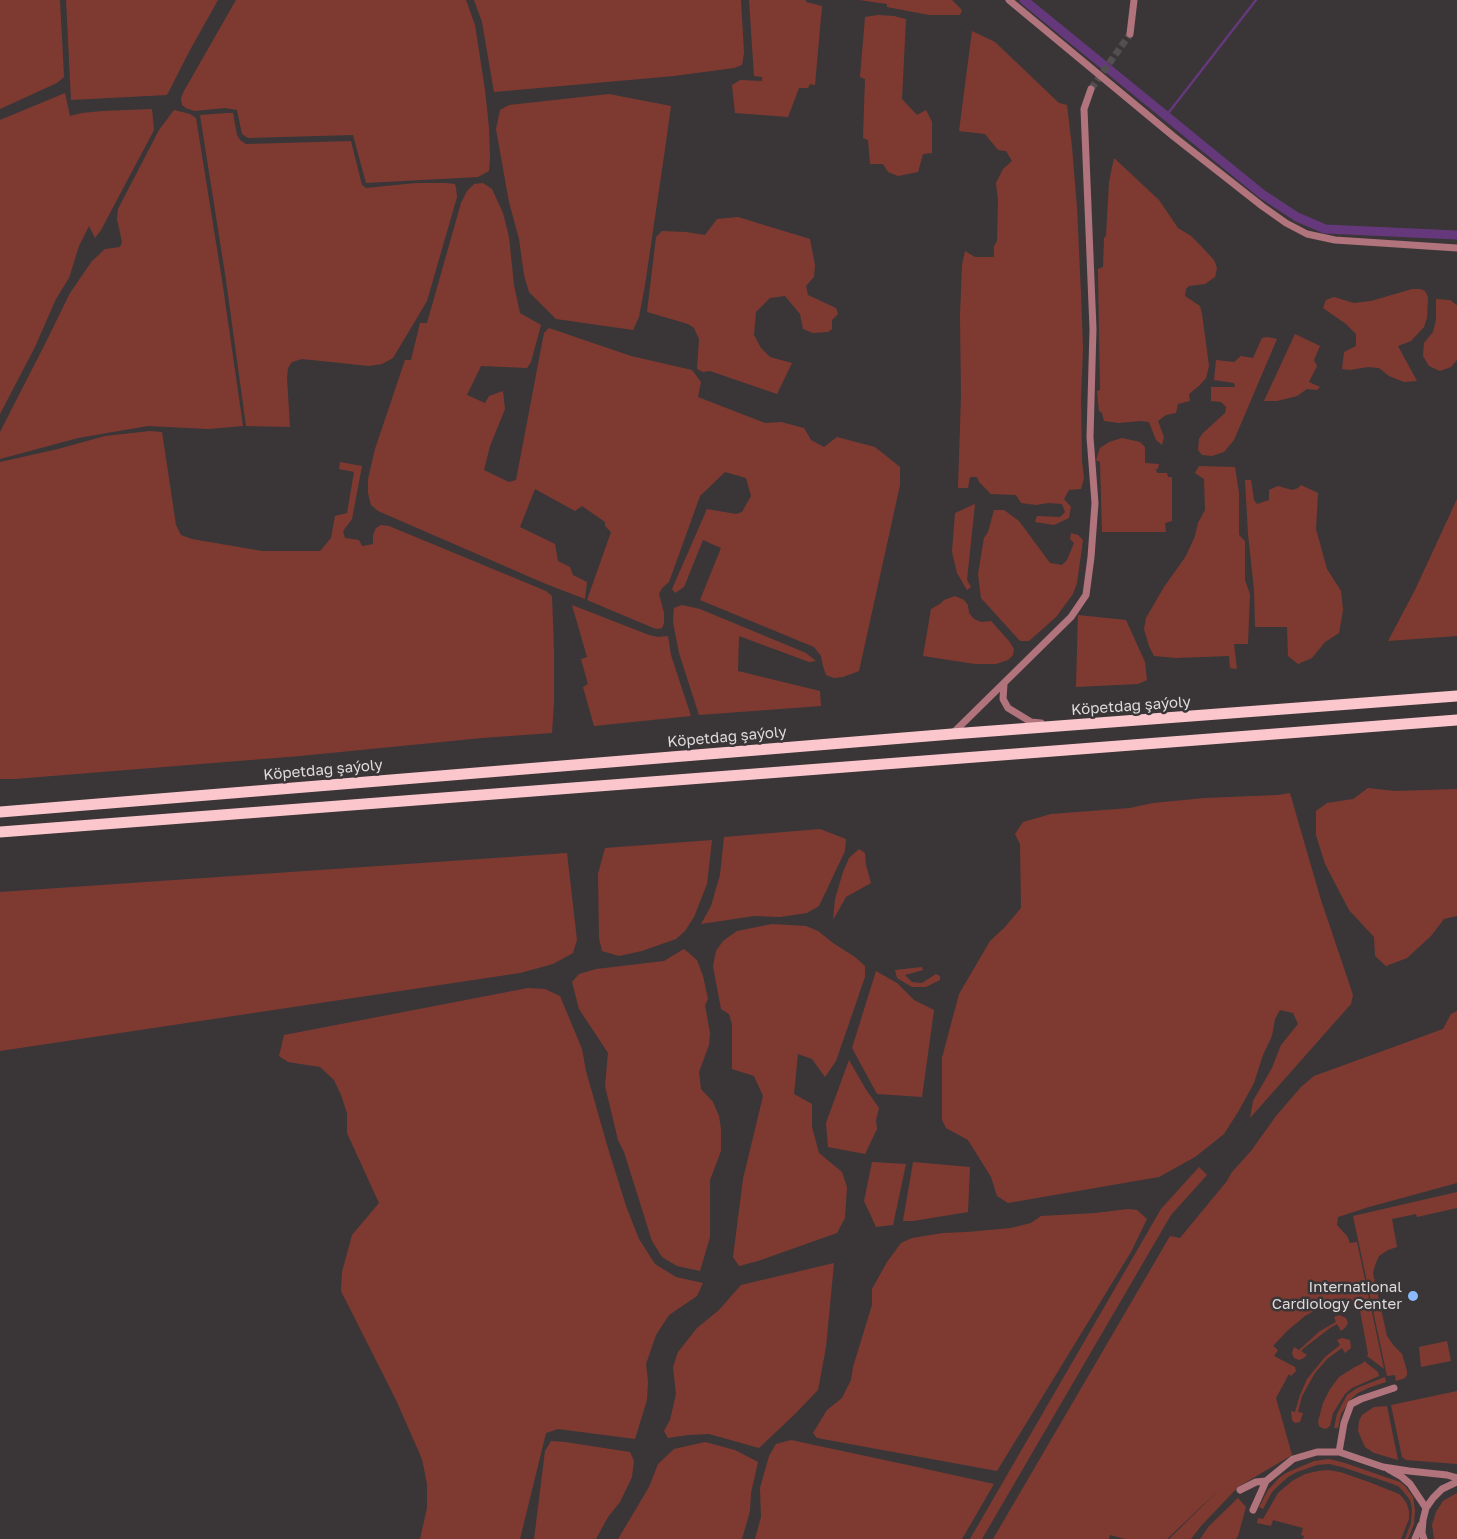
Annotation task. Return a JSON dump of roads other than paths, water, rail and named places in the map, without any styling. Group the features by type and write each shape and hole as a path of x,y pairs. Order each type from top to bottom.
{"main road":[{"name":"Köpetdag şaýoly","path":"0,812 952,734 1457,696"},
{"path":"0,832 1457,720"}],"street":[{"path":"1009,0 1173,136 1286,223 1307,234 1335,240 1457,248"},
{"path":"1130,34 1134,0"},
{"path":"952,734 1071,618 1086,595 1095,503 1090,437 1093,329 1084,109 1092,89"},
{"path":"1004,684 1004,699 1008,708 1031,722 1059,726"},
{"path":"1339,1452 1344,1423 1351,1404 1361,1398 1394,1388"},
{"path":"1253,1510 1266,1481 1293,1459 1317,1452 1339,1452 1383,1467 1402,1477 1410,1484 1426,1508"},
{"path":"1383,1467 1457,1478"},
{"path":"1240,1490 1256,1482 1266,1481"},
{"path":"1415,1539 1426,1508 1433,1498 1442,1489 1457,1482"},
{"path":"1423,1520 1422,1533 1424,1539"}],"waterway":[{"path":"1024,0 1262,194 1297,217 1325,229 1457,235"},
{"path":"1166,116 1256,0"}],"tunnel":[{"path":"1091,89 1130,34"}],"place":[{"name":"International Cardiology Center","path":"1413,1296"}]}
